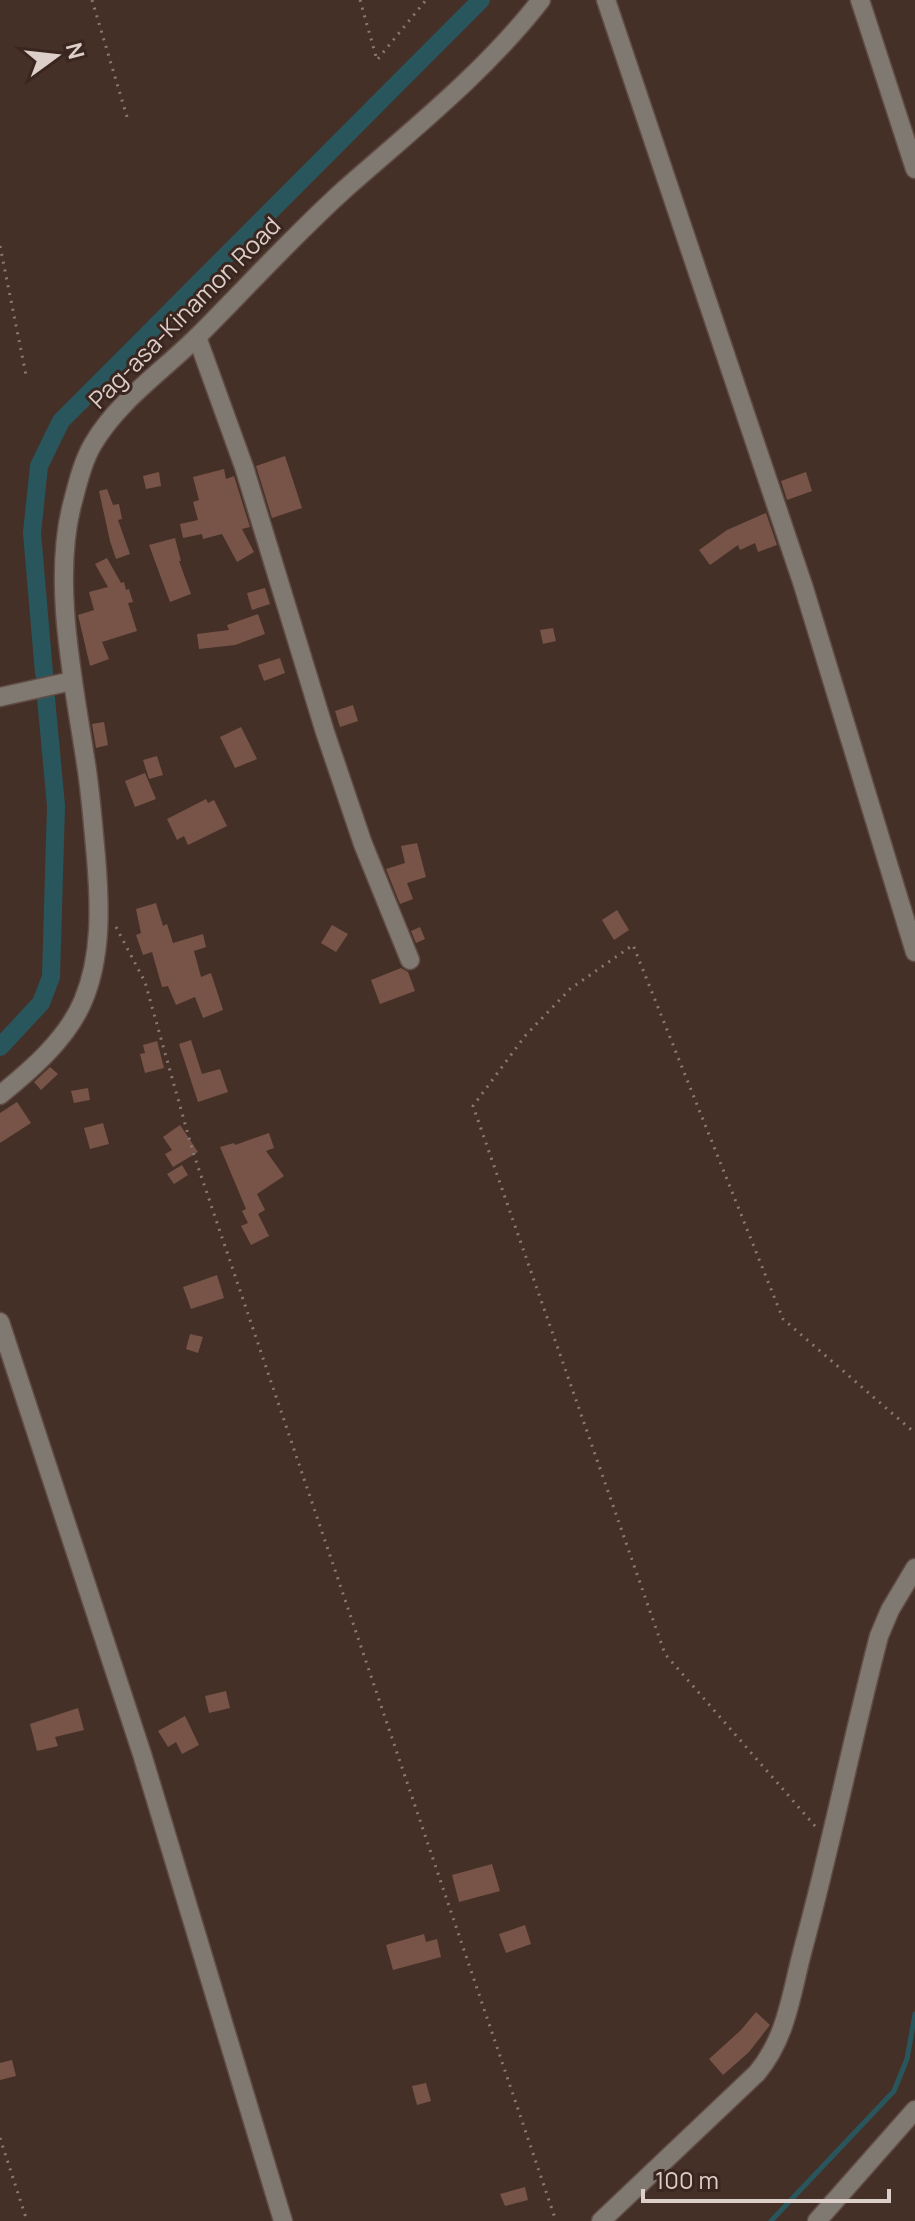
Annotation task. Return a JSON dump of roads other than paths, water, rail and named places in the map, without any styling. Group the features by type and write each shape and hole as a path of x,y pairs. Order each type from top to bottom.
{"street":[{"name":"Pag-asa-Kinamon Road","path":"0,1095 42,1058 68,1029 83,1002 93,968 99,895 87,767 72,681 65,579 67,530 82,468 92,446 124,405 197,337 311,221 474,75 541,0"},
{"path":"606,0 796,562 915,952"},
{"path":"860,0 915,169"},
{"path":"197,337 244,467 363,844 410,960"},
{"path":"0,697 72,681"},
{"path":"0,1322 142,1754 283,2221"},
{"path":"601,2221 757,2073 770,2057 790,2010 794,1980 879,1636 890,1610 915,1568"},
{"path":"817,2221 915,2110"}],"waterway":[{"path":"44,673 32,533 39,466 61,421 481,0"},
{"path":"0,1047 41,1003 51,977 56,806 46,698"},
{"path":"771,2221 894,2091 907,2059 915,2014"}]}
